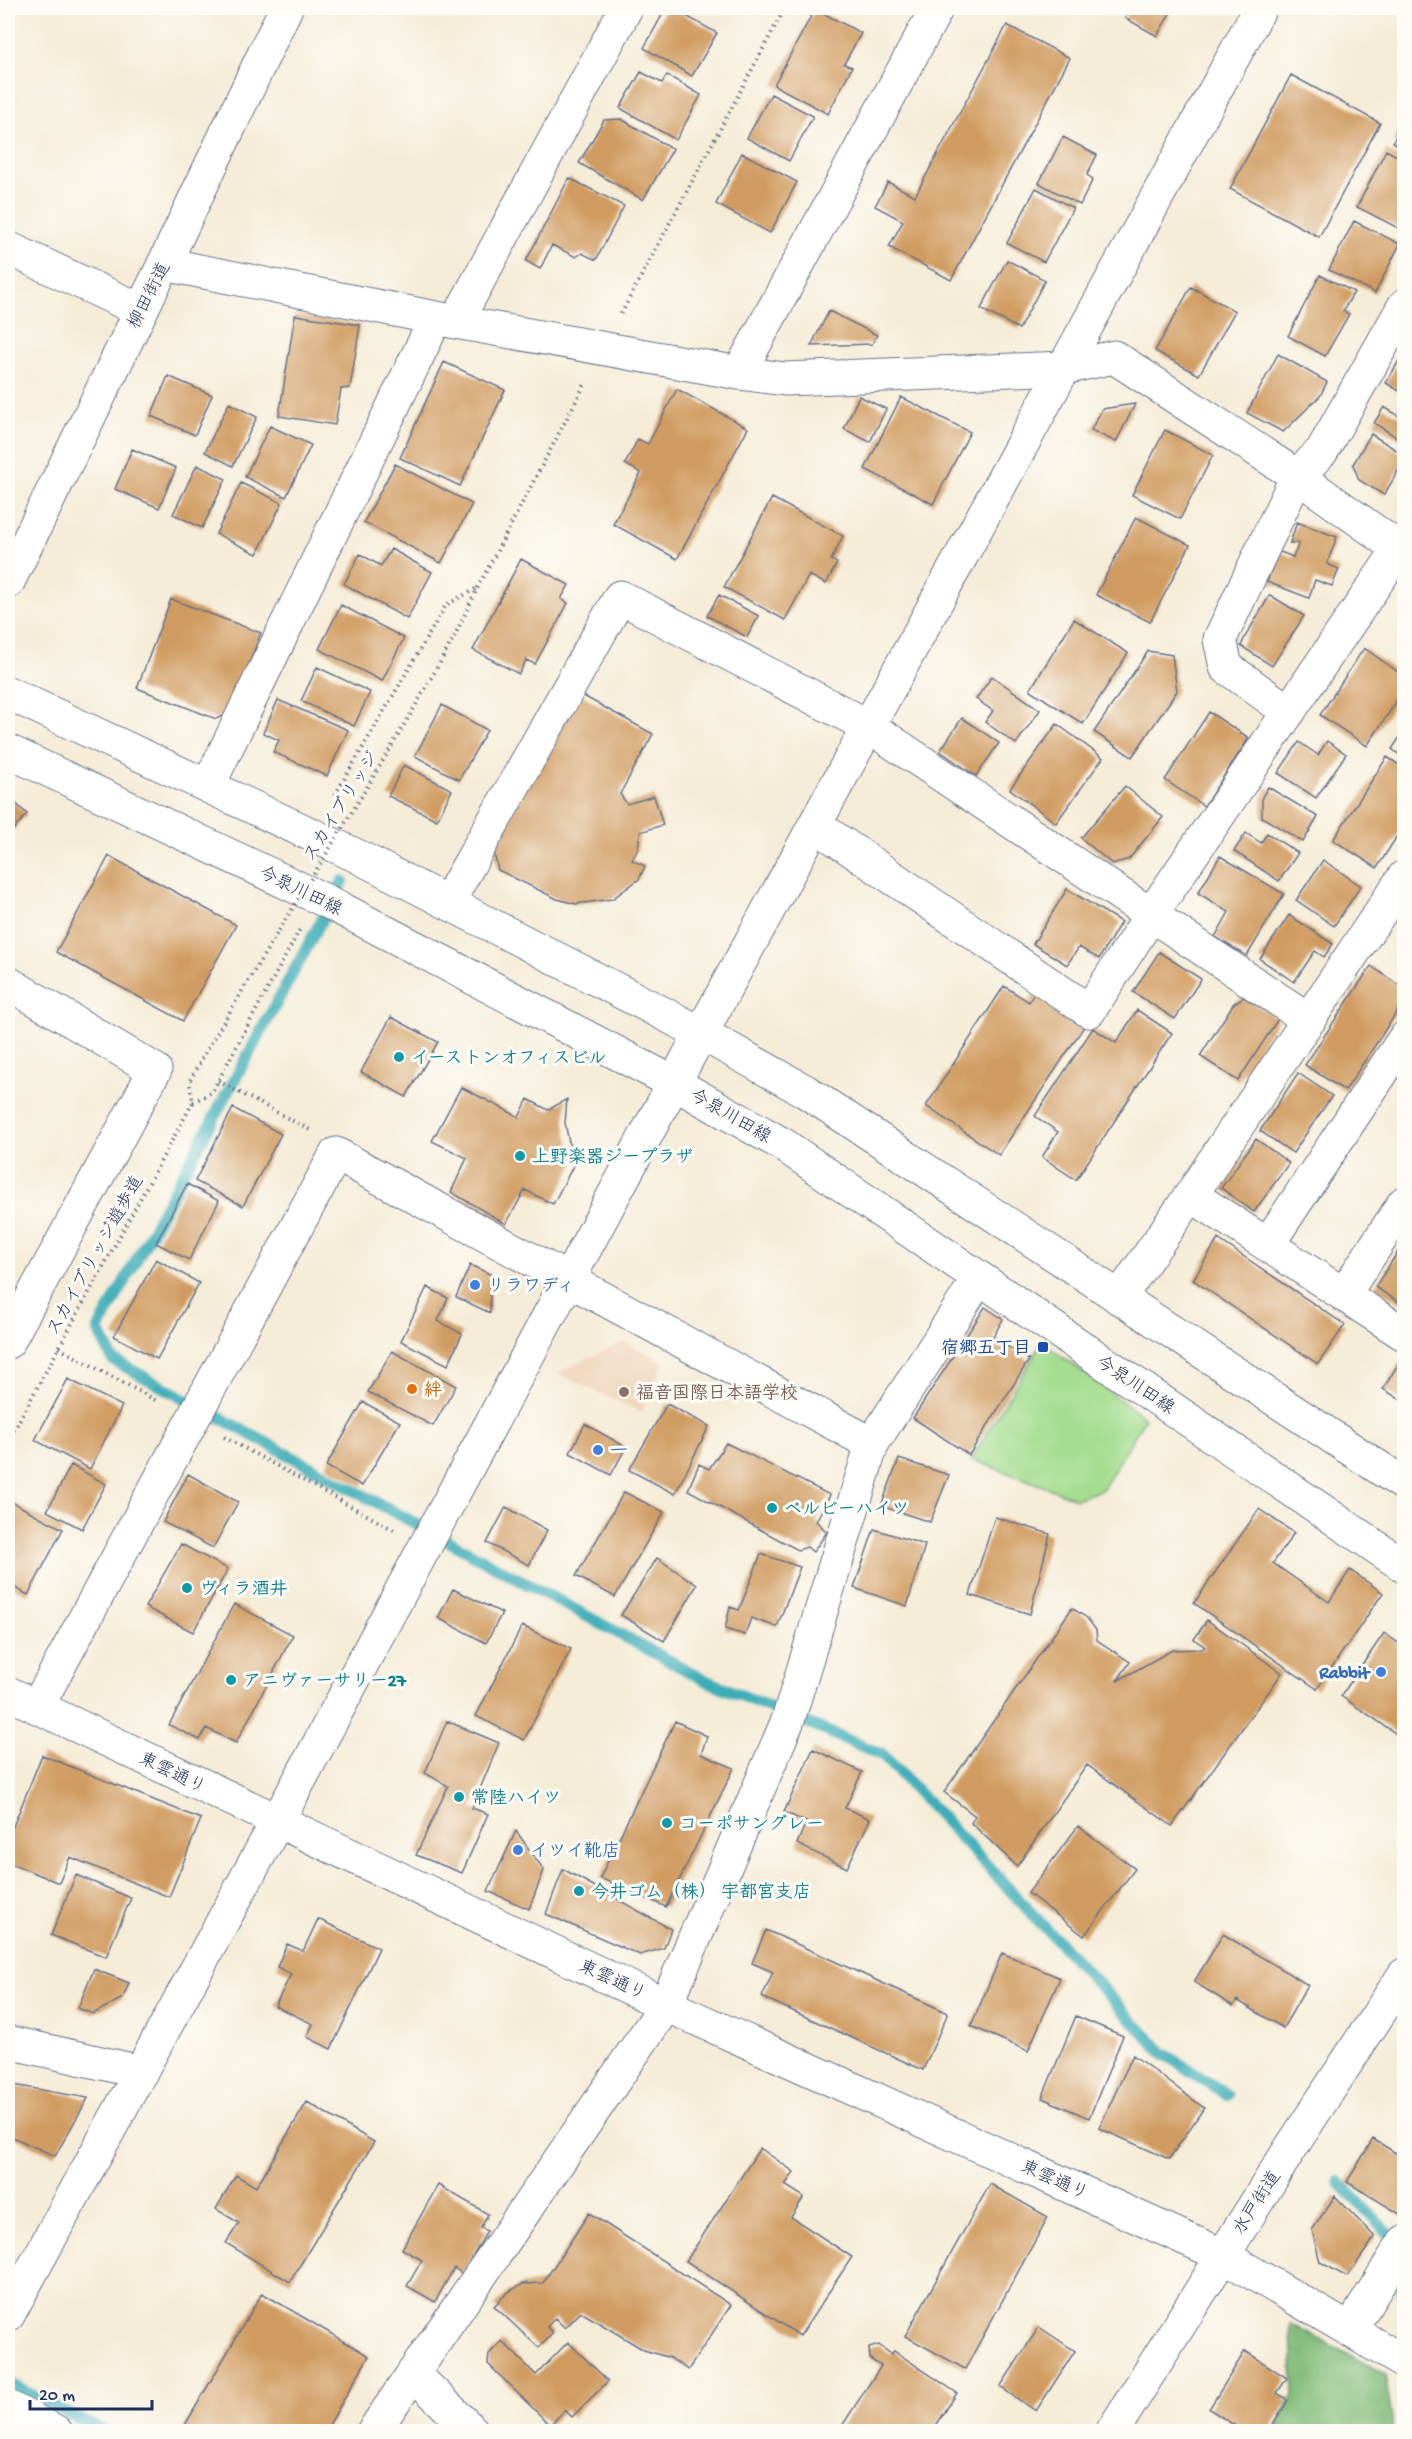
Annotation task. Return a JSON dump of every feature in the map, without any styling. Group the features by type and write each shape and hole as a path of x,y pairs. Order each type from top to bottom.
{"street":[{"name":"柳田街道","path":"8,582 286,8"},
{"path":"208,786 446,320 627,8"},
{"path":"739,373 937,8"},
{"path":"8,2315 277,1822 701,1033 1260,8"},
{"path":"8,248 140,310"},
{"path":"164,264 446,320 785,380 1064,368 1114,357 1296,476 1402,550 1151,915 1089,1011 815,825"},
{"path":"1289,712 1226,667 1220,639 1296,476 1322,451 1404,306"},
{"path":"448,902 620,597 868,726 1309,1020"},
{"path":"8,693 355,855 701,1033 805,1092 1404,1484"},
{"name":"今泉川田線","path":"8,751 328,902 674,1083 782,1144 1404,1566"},
{"path":"1119,1298 1404,878"},
{"path":"8,983 155,1070 8,1342"},
{"path":"1268,1244 1404,1039"},
{"path":"37,1707 336,1154 872,1444"},
{"path":"1191,1195 1404,1334"},
{"path":"1344,1294 1404,1203"},
{"path":"373,2432 666,2004 788,1720 872,1444 979,1278"},
{"name":"東雲通り","path":"8,1694 666,2004 1222,2255 1404,2362"},
{"name":"水戸街道","path":"1112,2432 1222,2255 1404,1975"},
{"path":"8,2042 141,2072"},
{"path":"1350,2330 1404,2242"},
{"path":"413,2373 472,2432"},
{"path":"8,2407 56,2432"}],"path":[{"path":"335,795 446,605 478,587"},
{"name":"スカイブリッジ","path":"193,1102 190,1080 243,986 412,715 454,637"},
{"path":"193,1102 212,1092 305,921"},
{"path":"218,1081 321,1136 336,1154"},
{"name":"スカイブリッジ遊歩道","path":"8,1441 193,1102"},
{"path":"59,1348 403,1534"}],"shaded area":[{"name":"福音国際日本語学校","path":"623,1342 664,1361 641,1412 557,1373"}],"green space":[{"path":"1042,1342 1145,1418 1103,1489 1077,1499 971,1459"},
{"path":"1291,2324 1385,2374 1394,2431 1275,2431 1293,2395"}],"building":[{"path":"666,8 672,8 717,33 692,76 644,48"},
{"path":"1131,8 1173,8 1157,36 1125,18"},
{"path":"815,9 861,33 844,64 852,67 828,114 774,85"},
{"path":"1007,25 1070,58 951,280 889,247 903,221 875,206 888,182 915,196"},
{"path":"641,72 662,83 667,75 701,95 676,140 620,108"},
{"path":"1291,75 1380,123 1319,237 1230,189"},
{"path":"771,94 813,116 789,161 747,138"},
{"path":"621,119 673,149 643,200 579,163 604,120"},
{"path":"1404,121 1404,149 1393,142"},
{"path":"1063,137 1097,155 1087,175 1093,179 1080,205 1039,183"},
{"path":"1386,150 1404,160 1404,231 1357,207"},
{"path":"742,153 797,182 770,233 716,204"},
{"path":"569,178 624,206 596,260 582,253 576,257 552,245 540,269 526,261"},
{"path":"1036,188 1073,208 1044,262 1007,243"},
{"path":"1354,221 1400,244 1375,293 1329,270"},
{"path":"1007,260 1045,280 1019,329 981,309"},
{"path":"1320,275 1354,292 1343,311 1349,314 1325,356 1288,336"},
{"path":"1191,287 1235,311 1199,375 1155,351"},
{"path":"829,311 877,335 872,344 811,346"},
{"path":"295,315 360,325 350,388 341,389 335,425 279,416"},
{"path":"1404,352 1404,394 1386,383"},
{"path":"1278,354 1327,382 1320,396 1283,432 1247,413"},
{"path":"444,362 505,390 460,486 400,458"},
{"path":"168,376 212,395 195,435 151,416"},
{"path":"677,389 748,428 677,559 613,524 641,473 625,464 638,439 648,444"},
{"path":"859,396 886,409 870,442 844,429"},
{"path":"901,397 970,432 933,504 865,469"},
{"path":"229,403 257,417 233,466 205,452"},
{"path":"1135,404 1116,442 1091,430 1102,409"},
{"path":"1384,407 1404,419 1404,442 1374,423"},
{"path":"270,426 311,445 286,497 245,477"},
{"path":"1165,430 1213,455 1180,519 1132,495"},
{"path":"1371,434 1404,455 1404,461 1384,495 1359,480 1353,464"},
{"path":"132,449 176,468 159,508 115,489"},
{"path":"395,464 472,504 441,563 364,522"},
{"path":"197,465 226,479 202,528 173,514"},
{"path":"241,483 282,503 257,554 216,534"},
{"path":"772,498 843,536 831,560 837,563 826,584 809,575 785,620 724,587"},
{"path":"1136,517 1190,545 1150,622 1096,595"},
{"path":"1297,522 1337,537 1327,564 1339,569 1332,586 1315,580 1309,598 1267,582 1278,551 1293,557 1299,543 1290,543"},
{"path":"391,549 432,572 407,619 344,584 360,554 381,566"},
{"path":"521,559 569,585 561,599 568,603 535,664 526,660 519,674 473,650"},
{"path":"719,595 759,616 747,637 707,616"},
{"path":"1270,595 1304,616 1272,666 1241,646"},
{"path":"171,599 261,633 229,714 216,719 137,688"},
{"path":"341,605 404,638 382,681 319,649"},
{"path":"1074,619 1128,653 1083,724 1030,690"},
{"path":"1364,648 1404,676 1404,690 1367,746 1320,715"},
{"path":"1148,651 1172,655 1177,691 1132,757 1094,732"},
{"path":"317,667 370,692 354,726 301,701"},
{"path":"992,676 1040,710 1016,744 985,722 993,711 976,699"},
{"path":"578,693 653,734 620,794 627,804 654,796 663,825 640,832 638,848 632,860 645,866 639,879 612,899 576,904 557,899 498,870 493,848"},
{"path":"278,700 348,730 327,776 273,752 279,740 263,733"},
{"path":"442,705 487,730 459,780 415,756"},
{"path":"1209,712 1249,738 1204,806 1165,780"},
{"path":"962,718 999,743 976,776 940,751"},
{"path":"1057,724 1103,758 1056,823 1010,789"},
{"path":"1404,731 1404,758 1392,749"},
{"path":"1327,741 1346,754 1316,798 1278,773 1299,742 1318,755"},
{"path":"1387,757 1404,768 1404,825 1377,868 1333,840"},
{"path":"404,765 452,790 437,820 388,796"},
{"path":"1125,786 1163,817 1129,859 1112,864 1081,838"},
{"path":"1268,787 1318,817 1303,842 1262,817 1262,797"},
{"path":"8,796 27,814 8,836"},
{"path":"1246,833 1261,843 1267,833 1298,853 1279,881 1234,851"},
{"path":"109,856 236,925 183,1021 56,952"},
{"path":"1220,856 1284,894 1247,956 1215,937 1229,912 1198,893"},
{"path":"1323,860 1361,886 1334,926 1296,900"},
{"path":"1067,889 1121,922 1099,959 1079,947 1067,965 1033,944"},
{"path":"1289,915 1333,944 1324,957 1315,951 1294,982 1260,959"},
{"path":"1159,952 1201,979 1175,1019 1133,992"},
{"path":"1371,966 1404,989 1404,1001 1345,1091 1305,1065"},
{"path":"1004,986 1029,1002 1035,992 1085,1025 999,1155 926,1106"},
{"path":"1244,997 1278,1019 1238,1081 1200,1056 1234,1003"},
{"path":"1137,1010 1172,1033 1076,1180 1042,1157 1058,1132 1035,1116 1093,1028 1116,1043"},
{"name":"イーストンオフィスビル","path":"391,1017 438,1042 406,1097 361,1072"},
{"path":"1298,1073 1332,1096 1293,1153 1260,1131"},
{"name":"上野楽器ジープラザ","path":"461,1087 519,1117 528,1099 548,1110 567,1099 565,1123 570,1147 580,1153 553,1204 525,1190 506,1224 451,1192 467,1158 432,1141"},
{"path":"233,1108 281,1134 243,1206 195,1181"},
{"path":"1256,1139 1289,1163 1254,1212 1221,1188"},
{"path":"187,1184 219,1201 189,1260 156,1243"},
{"path":"1218,1239 1345,1325 1318,1364 1193,1280"},
{"path":"1401,1247 1404,1250 1404,1296 1400,1303 1375,1287"},
{"path":"156,1259 199,1283 157,1359 114,1336"},
{"name":"リラワディ","path":"470,1265 490,1274 490,1313 456,1297"},
{"path":"427,1287 448,1298 438,1321 462,1334 448,1365 401,1341"},
{"path":"985,1307 1003,1319 993,1337 1029,1360 969,1455 913,1418"},
{"name":"絆","path":"392,1351 456,1386 433,1426 368,1392"},
{"path":"1402,1358 1404,1359 1404,1402 1383,1389"},
{"path":"68,1379 122,1406 90,1469 35,1440"},
{"path":"363,1402 400,1422 362,1486 326,1466"},
{"path":"667,1404 709,1426 675,1494 629,1470"},
{"name":"一","path":"585,1424 626,1447 611,1475 570,1453"},
{"name":"ベルビーハイツ","path":"726,1443 830,1495 816,1521 827,1532 813,1552 807,1547 798,1550 688,1490 699,1464 709,1469"},
{"path":"899,1459 949,1475 930,1522 881,1506"},
{"path":"71,1465 106,1484 82,1529 47,1511"},
{"path":"188,1474 238,1502 213,1548 163,1522"},
{"path":"624,1492 664,1512 615,1597 576,1576"},
{"path":"8,1500 63,1529 28,1595 8,1584"},
{"path":"506,1507 547,1530 529,1565 487,1543"},
{"path":"1259,1509 1294,1533 1273,1563 1329,1602 1350,1570 1383,1593 1317,1689 1194,1603"},
{"path":"995,1517 1050,1534 1030,1614 970,1595"},
{"path":"874,1529 925,1545 907,1606 854,1588"},
{"name":"ヴィラ酒井","path":"181,1544 228,1569 193,1632 145,1607"},
{"path":"761,1554 800,1567 777,1627 751,1618 745,1635 725,1629 730,1607 739,1610"},
{"path":"657,1558 697,1585 664,1641 621,1615"},
{"path":"453,1589 502,1613 486,1643 438,1618"},
{"name":"アニヴァーサリー27","path":"234,1604 293,1635 236,1743 206,1728 200,1740 169,1725"},
{"path":"1072,1608 1087,1618 1096,1630 1097,1640 1130,1662 1117,1681 1172,1650 1205,1647 1194,1639 1207,1620 1282,1673 1172,1826 1087,1765 1017,1866 971,1823 975,1816 944,1792"},
{"path":"522,1626 571,1649 524,1740 476,1716"},
{"name":"Rabbit","path":"1384,1633 1404,1647 1404,1739 1341,1696"},
{"name":"常陸ハイツ","path":"447,1721 499,1743 472,1808 488,1814 462,1873 416,1855 448,1786 425,1773"},
{"name":"コーポサングレー","path":"675,1721 707,1736 701,1754 734,1768 666,1907 600,1878"},
{"path":"813,1749 862,1772 845,1808 870,1819 847,1868 797,1844 806,1822 784,1812"},
{"path":"42,1755 201,1819 169,1897 70,1857 59,1883 8,1862 8,1839"},
{"path":"1078,1826 1135,1869 1084,1936 1028,1893"},
{"name":"イツイ靴店","path":"516,1831 544,1870 529,1909 488,1891"},
{"name":"今井ゴム（株） 宇都宮支店","path":"563,1869 671,1929 664,1948 640,1955 546,1914"},
{"path":"76,1875 131,1898 106,1957 51,1935"},
{"path":"318,1919 379,1948 331,2049 307,2037 313,2024 275,2006 291,1974 277,1967 287,1944 303,1951"},
{"path":"766,1930 948,2013 923,2070 762,1997 773,1972 752,1963"},
{"path":"1223,1934 1308,1985 1283,2028 1237,2000 1233,2006 1194,1982"},
{"path":"1002,1953 1060,1978 1028,2051 971,2026"},
{"path":"94,1969 129,1983 123,1998 93,2014 78,2008"},
{"path":"1076,2016 1123,2036 1089,2118 1042,2098"},
{"path":"1133,2055 1204,2108 1169,2159 1099,2128"},
{"path":"8,2084 88,2098 55,2156 8,2135"},
{"path":"307,2102 374,2142 290,2282 226,2243 239,2223 216,2209 236,2175 256,2187"},
{"path":"1373,2139 1404,2158 1403,2216 1347,2182"},
{"path":"760,2148 794,2172 785,2185 804,2197 791,2217 852,2257 800,2336 686,2261"},
{"path":"990,2184 1048,2217 965,2369 905,2336"},
{"path":"438,2185 488,2214 481,2228 487,2231 463,2274 454,2268 435,2302 407,2286 422,2260 402,2249"},
{"path":"1335,2196 1375,2237 1347,2277 1320,2262 1312,2230"},
{"path":"589,2213 731,2305 688,2370 670,2358 644,2350 581,2312 565,2328 555,2318 547,2327 553,2333 539,2348 494,2306 508,2292 523,2284 543,2283"},
{"path":"262,2293 369,2356 325,2432 181,2432"},
{"path":"1039,2327 1075,2351 1036,2411 1000,2387"},
{"path":"502,2341 536,2375 568,2342 608,2381 572,2417 565,2410 550,2425 488,2364 489,2354"},
{"path":"879,2345 891,2354 894,2351 957,2393 932,2432 838,2432 881,2366 870,2359 869,2348"},
{"path":"1245,2351 1287,2378 1277,2393 1288,2400 1269,2432 1245,2432 1209,2409"}],"waterway":[{"path":"343,881 98,1330 113,1360 705,1680 883,1755 1162,2052 1227,2095"},
{"path":"1339,2182 1400,2246"},
{"path":"1402,2293 1404,2289"},
{"path":"8,2383 105,2432"}],"place":[{"name":"イーストンオフィスビル","path":"399,1057"},
{"name":"上野楽器ジープラザ","path":"520,1156"},
{"name":"リラワディ","path":"475,1285"},
{"name":"宿郷五丁目","path":"1043,1347"},
{"name":"絆","path":"412,1389"},
{"name":"福音国際日本語学校","path":"624,1392"},
{"name":"一","path":"598,1450"},
{"name":"ベルビーハイツ","path":"772,1508"},
{"name":"ヴィラ酒井","path":"187,1588"},
{"name":"Rabbit","path":"1381,1672"},
{"name":"アニヴァーサリー27","path":"231,1680"},
{"name":"常陸ハイツ","path":"459,1797"},
{"name":"コーポサングレー","path":"667,1823"},
{"name":"イツイ靴店","path":"518,1850"},
{"name":"今井ゴム（株） 宇都宮支店","path":"579,1891"}]}
